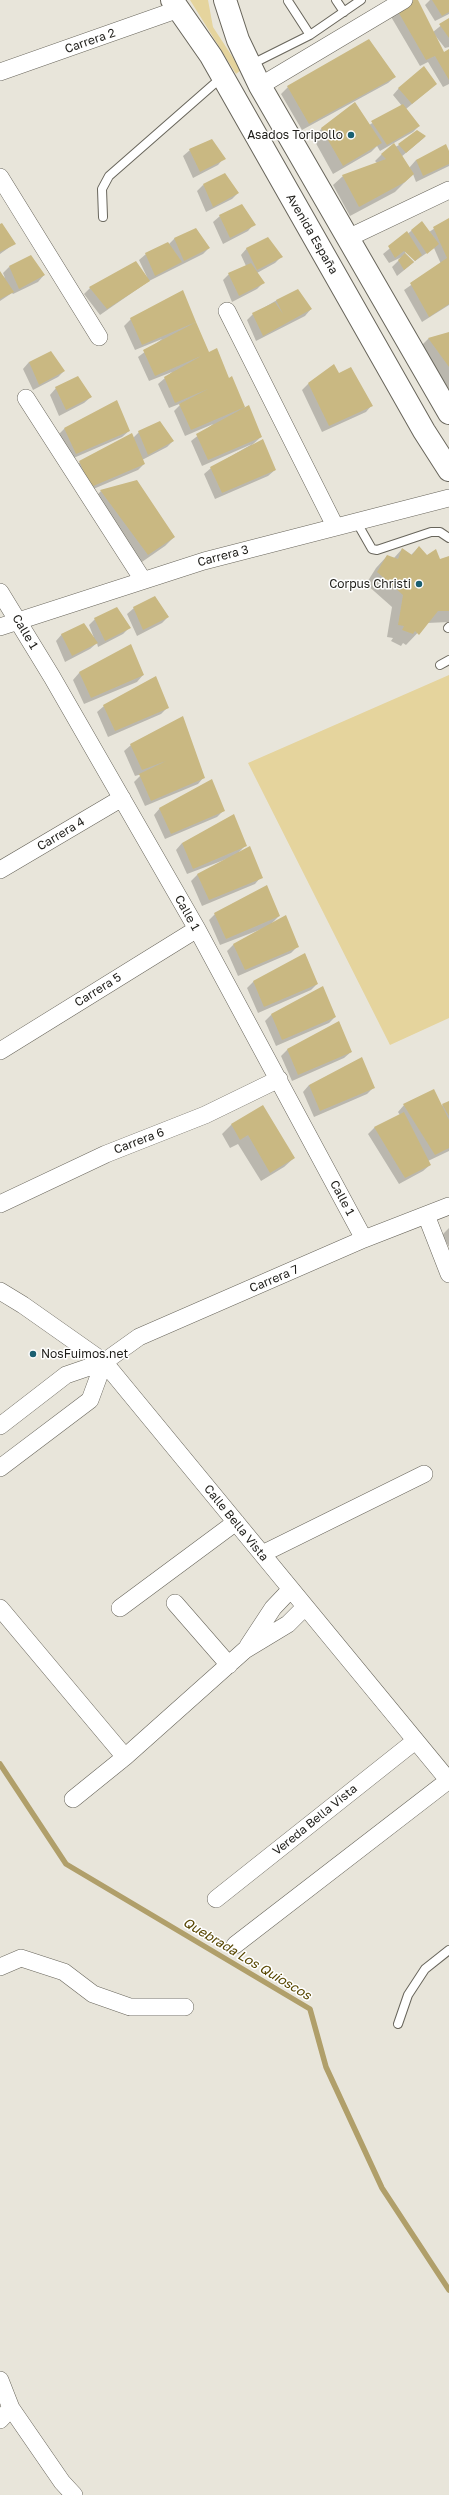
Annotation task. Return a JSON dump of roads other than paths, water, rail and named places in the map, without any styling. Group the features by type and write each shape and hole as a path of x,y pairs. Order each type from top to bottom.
{"street":[{"path":"225,0 227,13 249,65 260,86 449,413"},
{"path":"260,86 404,0"},
{"name":"Carrera 2","path":"0,72 175,4"},
{"name":"Avenida España","path":"175,4 211,56 424,431 449,470"},
{"path":"0,177 99,337"},
{"path":"348,238 449,190"},
{"path":"227,311 335,526"},
{"path":"26,398 143,580"},
{"name":"Carrera 3","path":"0,627 17,619 204,561 335,526 449,498"},
{"name":"Calle 1","path":"0,592 122,798 197,929 279,1079 364,1240"},
{"name":"Carrera 4","path":"0,870 122,798"},
{"name":"Carrera 5","path":"0,1051 197,929"},
{"name":"Carrera 6","path":"1,1201 106,1154 205,1115 279,1079"},
{"name":"Carrera 7","path":"0,1426 66,1375 104,1362 139,1337 364,1240 449,1206"},
{"path":"426,1215 449,1274"},
{"name":"Calle Bella Vista","path":"0,1291 23,1305 104,1362 449,1781"},
{"path":"0,1468 90,1400 104,1362"},
{"path":"262,1554 424,1474"},
{"path":"120,1608 236,1522"},
{"path":"245,1650 273,1608 291,1589"},
{"path":"175,1603 229,1665"},
{"path":"73,1799 125,1757 245,1650 288,1624 305,1607"},
{"path":"0,1608 125,1757"},
{"name":"Vereda Bella Vista","path":"216,1900 415,1740"},
{"path":"235,1945 449,1781"},
{"path":"0,1967 22,1958 64,1972 93,1994 130,2007 185,2007"},
{"path":"0,2380 6,2414 74,2495"}],"lane":[{"path":"336,0 344,12"},
{"path":"249,65 310,35 361,0"},
{"path":"288,2 310,35"},
{"path":"103,218 102,189 109,176 222,77"},
{"path":"356,521 372,549 377,550 431,532 440,532 449,538"},
{"path":"440,665 449,660"},
{"path":"398,2024 408,1995 425,1968 449,1950"}],"waterway":[{"name":"Quebrada Los Quioscos","path":"0,1764 66,1864 310,2009 326,2067 382,2188 449,2290"}],"place":[{"name":"Asados Toripollo","path":"351,135"},
{"name":"Corpus Christi","path":"419,584"},
{"name":"NosFuimos.net","path":"33,1354"}]}
